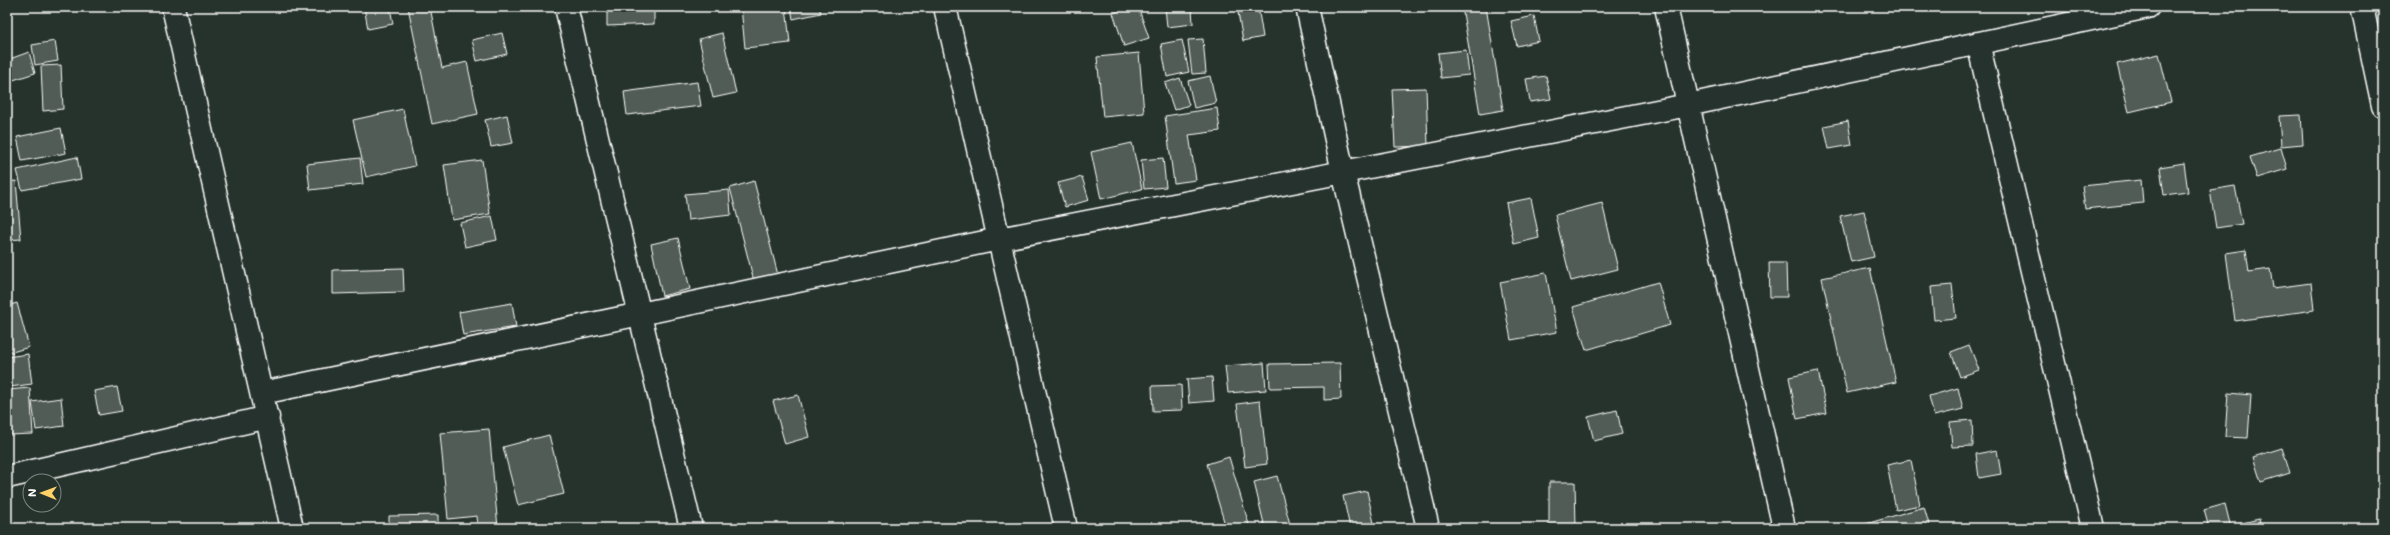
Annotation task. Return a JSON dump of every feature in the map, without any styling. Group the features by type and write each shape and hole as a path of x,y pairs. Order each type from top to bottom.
{"street":[{"path":"173,7 268,417 292,528"},
{"path":"566,7 691,528"},
{"path":"945,7 1066,528"},
{"path":"1307,7 1343,172 1428,528"},
{"path":"1666,7 1784,528"},
{"path":"262,393 999,239 1688,105 2148,7"},
{"path":"2362,7 2383,106"},
{"path":"1978,43 2093,528"},
{"path":"7,477 268,417"}],"building":[{"path":"364,7 390,7 393,24 368,29"},
{"path":"408,7 430,7 442,68 467,62 478,114 432,124"},
{"path":"704,7 725,7 705,10"},
{"path":"741,7 786,7 790,43 745,48"},
{"path":"791,7 819,7 821,13 793,19"},
{"path":"1130,7 1138,7 1149,38 1124,46 1113,13"},
{"path":"1165,7 1192,7 1193,24 1167,27"},
{"path":"1237,7 1258,7 1263,37 1243,41"},
{"path":"1462,7 1486,7 1503,110 1480,114"},
{"path":"654,8 654,24 607,26 607,9"},
{"path":"1534,16 1539,41 1517,46 1511,21"},
{"path":"502,33 507,54 477,61 472,40"},
{"path":"722,33 736,93 713,98 699,39"},
{"path":"1203,39 1206,73 1192,74 1188,40"},
{"path":"1182,40 1189,72 1167,77 1161,44"},
{"path":"55,41 58,61 35,65 32,45"},
{"path":"1466,50 1469,75 1441,78 1438,53"},
{"path":"29,52 35,73 7,82 7,60"},
{"path":"1139,53 1144,113 1103,117 1097,57"},
{"path":"2159,54 2171,102 2129,112 2117,64"},
{"path":"61,65 63,109 43,111 41,66"},
{"path":"1210,76 1216,103 1194,108 1188,81"},
{"path":"1546,76 1551,99 1530,102 1526,79"},
{"path":"1180,78 1189,105 1174,110 1165,83"},
{"path":"697,82 701,106 627,115 624,92"},
{"path":"1426,88 1428,146 1395,147 1392,89"},
{"path":"1217,108 1220,131 1189,135 1196,180 1174,183 1165,116"},
{"path":"403,109 415,166 366,177 353,120"},
{"path":"507,115 513,143 491,147 485,120"},
{"path":"2301,115 2303,144 2281,146 2279,116"},
{"path":"1848,121 1852,145 1829,149 1824,126"},
{"path":"61,128 66,153 22,161 17,137"},
{"path":"1132,143 1142,189 1101,199 1091,152"},
{"path":"2281,148 2287,169 2257,178 2250,157"},
{"path":"77,157 81,179 22,190 17,170"},
{"path":"360,158 363,184 310,190 307,164"},
{"path":"1163,158 1166,187 1144,189 1141,160"},
{"path":"482,160 490,214 452,220 444,165"},
{"path":"2184,163 2188,192 2164,195 2160,167"},
{"path":"1082,177 1089,200 1065,207 1058,183"},
{"path":"2141,180 2143,203 2085,209 2082,186"},
{"path":"16,181 21,239 7,240 7,182"},
{"path":"754,181 780,283 756,289 730,188"},
{"path":"2235,186 2242,224 2216,228 2210,190"},
{"path":"729,190 731,215 688,220 685,194"},
{"path":"1531,198 1539,238 1514,244 1506,203"},
{"path":"1602,203 1618,269 1571,281 1555,215"},
{"path":"1864,211 1874,257 1851,262 1840,216"},
{"path":"492,216 497,240 465,247 460,223"},
{"path":"678,238 690,289 662,296 651,244"},
{"path":"2246,250 2249,272 2270,269 2273,288 2311,283 2314,310 2235,321 2226,253"},
{"path":"1769,263 1786,263 1787,297 1770,297"},
{"path":"403,268 404,292 333,294 333,270"},
{"path":"1870,268 1896,382 1847,393 1822,278"},
{"path":"1546,273 1557,332 1511,340 1500,282"},
{"path":"1658,282 1670,325 1586,350 1573,307"},
{"path":"1952,285 1956,318 1934,320 1931,287"},
{"path":"17,303 29,347 9,353 7,306"},
{"path":"512,303 516,327 463,335 459,312"},
{"path":"1969,345 1979,370 1960,377 1951,352"},
{"path":"28,354 32,384 10,387 7,357"},
{"path":"1264,363 1266,390 1228,393 1225,366"},
{"path":"1340,363 1341,399 1324,400 1324,387 1270,388 1269,364"},
{"path":"1818,371 1827,413 1797,419 1789,377"},
{"path":"1212,377 1214,401 1189,403 1187,379"},
{"path":"1181,385 1182,410 1153,411 1152,386"},
{"path":"117,387 122,411 99,415 94,391"},
{"path":"30,388 33,434 9,435 7,390"},
{"path":"1958,388 1963,409 1934,416 1929,396"},
{"path":"2228,393 2251,395 2248,438 2225,437"},
{"path":"798,395 809,437 785,444 773,401"},
{"path":"61,398 64,426 36,430 32,402"},
{"path":"1260,401 1267,464 1245,467 1237,404"},
{"path":"1617,410 1622,434 1594,441 1588,417"},
{"path":"1972,420 1973,446 1952,447 1950,422"},
{"path":"489,429 498,528 478,528 477,516 448,519 440,433"},
{"path":"549,435 564,494 518,505 503,447"},
{"path":"2282,448 2290,473 2261,482 2253,457"},
{"path":"1997,450 2001,474 1979,478 1976,454"},
{"path":"1229,457 1250,528 1226,528 1207,464"},
{"path":"1911,460 1920,505 1896,510 1887,465"},
{"path":"1277,476 1291,528 1265,528 1254,482"},
{"path":"1549,482 1575,482 1576,528 1549,528"},
{"path":"1367,491 1375,528 1350,528 1343,496"},
{"path":"2225,504 2231,528 2209,528 2204,510"},
{"path":"1924,507 1930,528 1852,528"},
{"path":"438,515 438,528 389,528 389,516"},
{"path":"2259,519 2261,528 2235,528 2234,525"},
{"path":"1514,525 1515,528 1498,528"}]}
